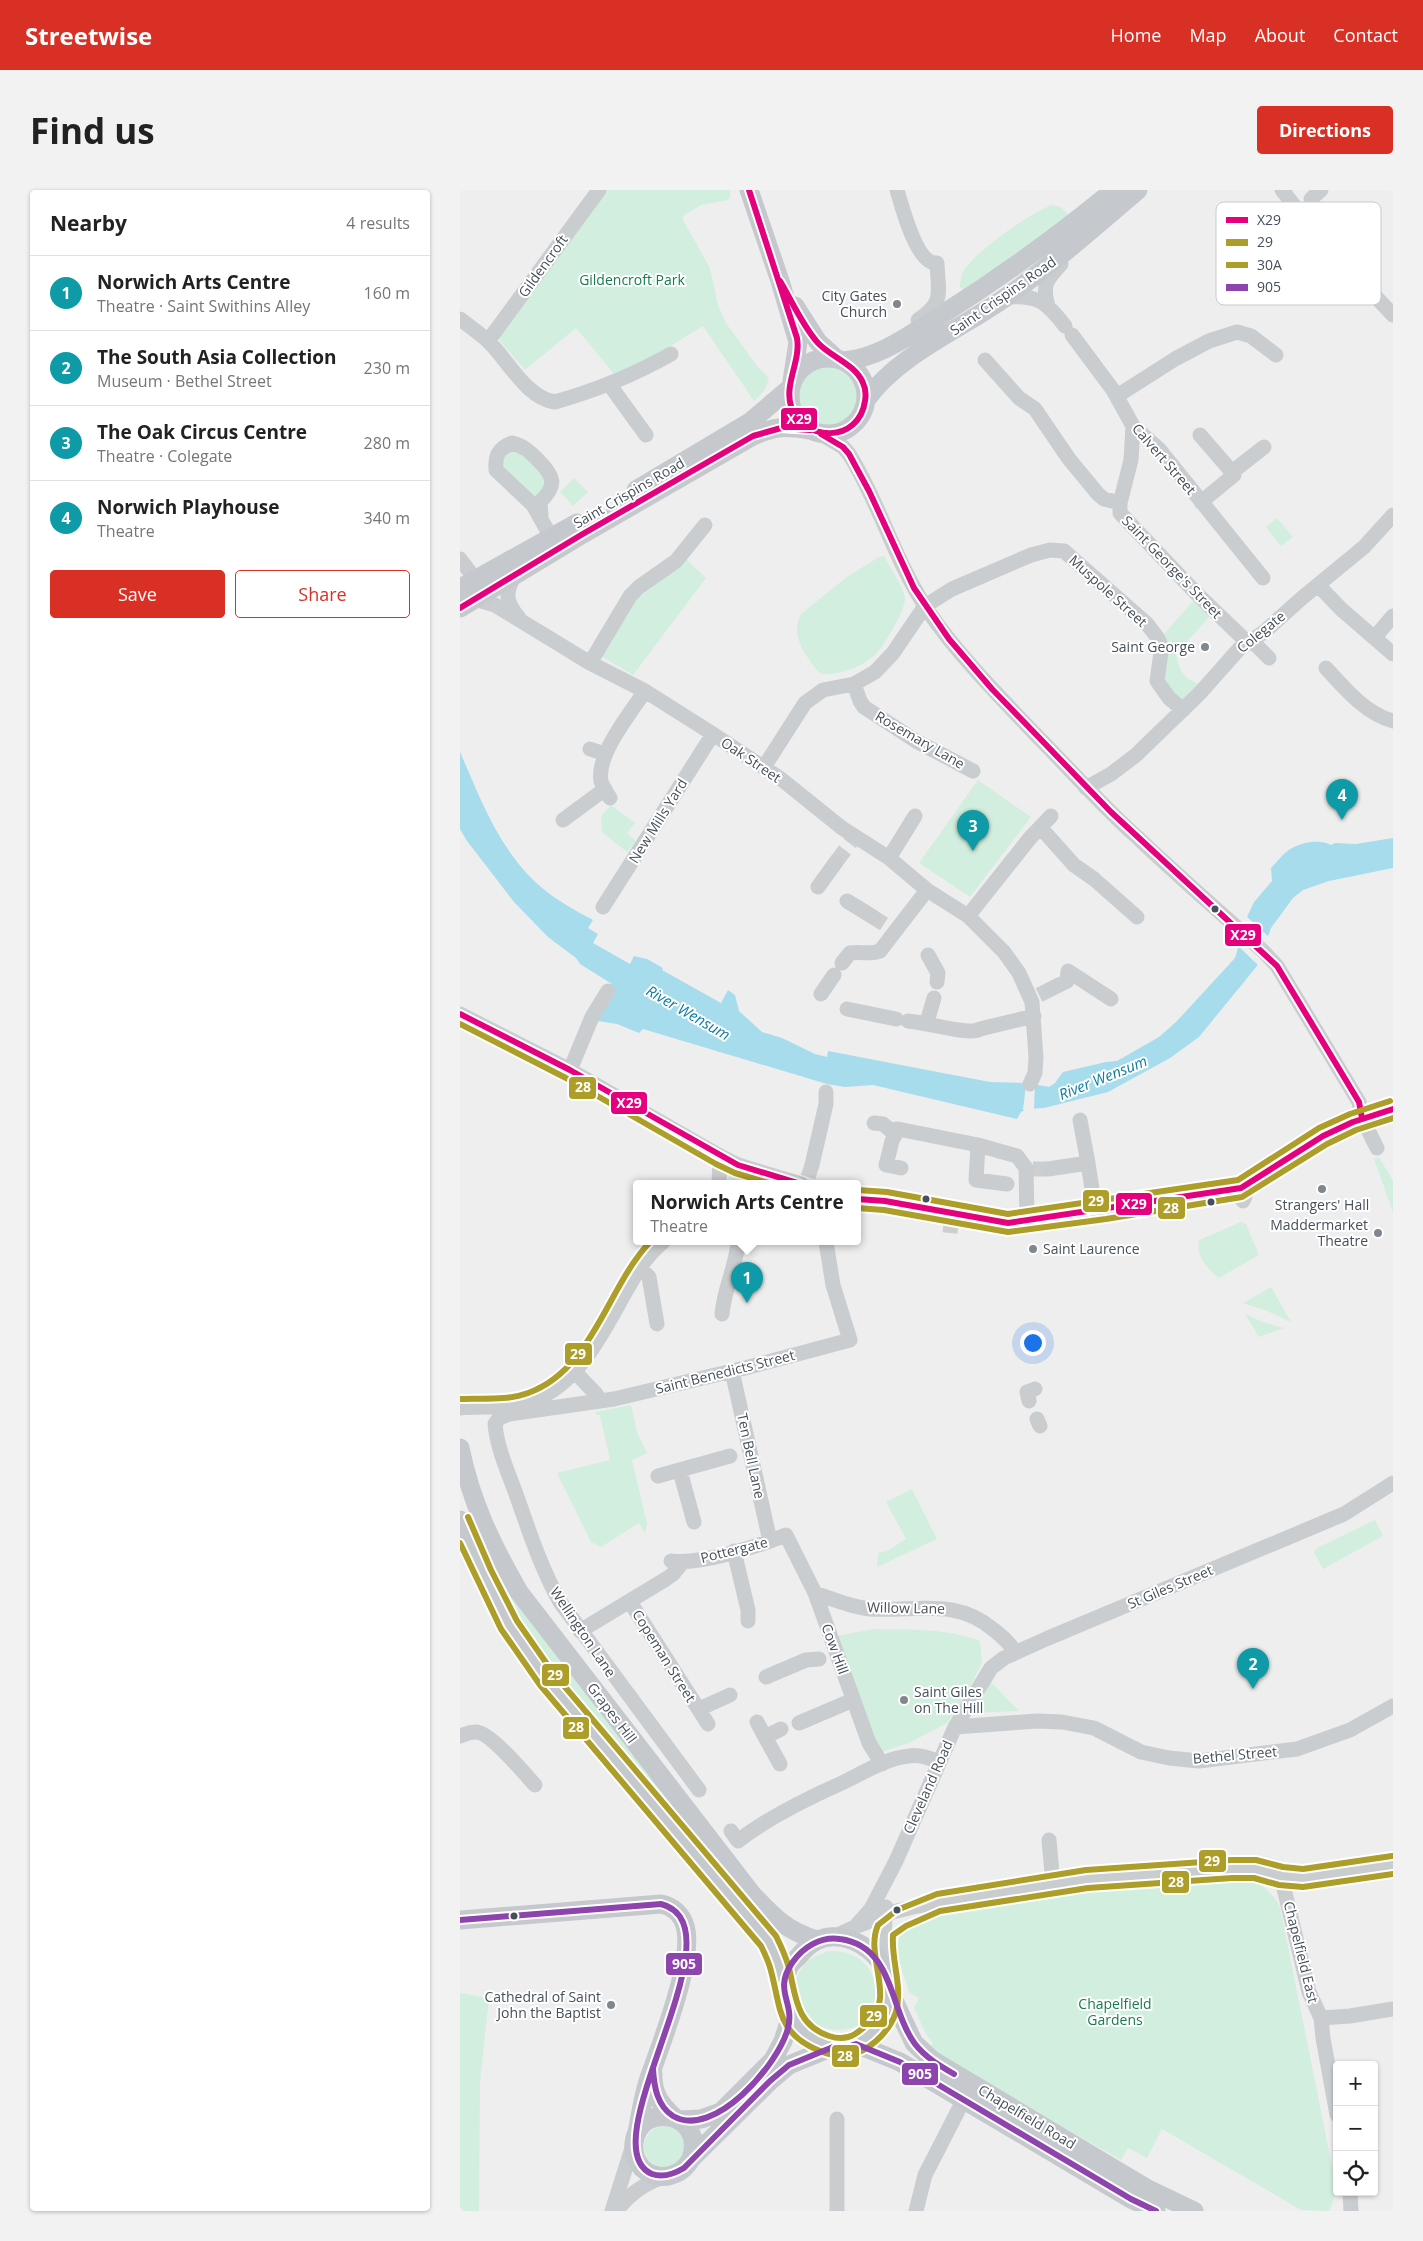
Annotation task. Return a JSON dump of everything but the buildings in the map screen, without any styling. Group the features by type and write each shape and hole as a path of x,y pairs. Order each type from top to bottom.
{"main road":[{"path":"749,190 798,342 790,404 797,419 815,432"},
{"name":"Saint Crispins Road","path":"467,593 551,537 734,432 755,418 791,386 796,374 804,366 820,359 840,360 872,355 952,308 1023,260 1114,190"},
{"name":"Saint Crispins Road","path":"467,593 515,574 753,436 771,428 784,426 833,434 845,430 863,412 866,400 874,388 896,368 1007,296 1040,282 1098,225 1138,190"},
{"path":"780,282 818,342 840,360 853,367 861,376 866,400"},
{"name":"Grapes Hill","path":"460,1448 467,1480 491,1543 519,1592 752,1894 778,1921 798,1934 825,1939"},
{"name":"Grapes Hill","path":"460,1520 476,1560 520,1642 547,1679 769,1942 779,1968 783,1990"},
{"path":"460,1920 661,1904 669,1906 680,1917 685,1926 686,1942 683,1968 666,2034 645,2093 635,2139 634,2154 642,2168 650,2174 664,2177 684,2170 692,2159 770,2081 790,2065 833,2047"},
{"path":"825,1939 858,1943 865,1946 880,1963 888,1983 887,2010 880,2023 856,2044 844,2048 833,2047 819,2042 791,2016 783,1990 789,1967 803,1951 825,1939"},
{"name":"Chapelfield Road","path":"888,1983 914,2043 932,2060 1146,2188 1194,2211"},
{"path":"635,2139 647,2121 656,2117 701,2119 721,2112 773,2060 783,2041 791,2016"},
{"name":"Chapelfield Road","path":"856,2044 900,2062 963,2101 1156,2211"},
{"path":"653,2069 652,2084 656,2096 677,2119 685,2124 692,2135 694,2146 692,2159"}],"street":[{"name":"Gildencroft","path":"488,341 599,190"},
{"path":"890,346 909,326 933,310 939,294 937,263 932,264 926,260 918,249 897,190"},
{"path":"1282,190 1309,201"},
{"name":"Calvert Street","path":"1040,282 1048,306 1117,396 1133,426 1159,450 1263,578"},
{"name":"Calvert Street","path":"1007,296 1025,295 1048,306"},
{"path":"1381,303 1393,315"},
{"path":"460,319 488,341 535,394 555,402 637,374 671,354"},
{"path":"1117,396 1175,359 1209,341 1237,332 1251,336 1276,355"},
{"name":"Saint George's Street","path":"985,360 1019,398 1035,409 1073,464 1098,494 1104,499 1120,503 1120,513 1126,521 1197,594 1269,658"},
{"path":"609,384 646,435"},
{"path":"1120,503 1131,460 1133,426"},
{"path":"815,432 843,447 854,461 893,545 925,606 946,634 1011,708 1086,788 1138,839 1263,951 1286,978 1369,1116 1377,1148"},
{"path":"1200,435 1234,475 1202,502"},
{"path":"540,516 540,502 548,494 553,484 551,473 527,448 512,443 502,448 495,458 496,470 532,505 551,537"},
{"path":"1232,472 1264,447"},
{"name":"Colegate","path":"1086,788 1130,760 1183,710 1250,641 1364,548 1393,515"},
{"path":"590,663 630,596 639,587 676,561 705,525"},
{"name":"Muspole Street","path":"925,606 952,589 1031,555 1050,550 1064,551 1146,624 1157,637 1160,642 1157,681 1169,698 1183,710"},
{"path":"460,559 467,593"},
{"name":"Oak Street","path":"515,574 508,588 508,597 510,606 521,621"},
{"path":"1318,585 1341,609 1393,654"},
{"name":"Oak Street","path":"467,593 495,605 590,663 645,691 764,767 853,840 889,858 927,890 968,916 1004,952 1039,1000"},
{"path":"764,767 789,727 811,698 823,690 854,684 874,672 884,663 925,606"},
{"path":"1375,637 1393,616"},
{"path":"1326,668 1365,706 1384,719 1393,721"},
{"name":"Rosemary Lane","path":"854,684 864,707 915,740 973,771"},
{"path":"563,820 607,793 601,782 600,768 605,754 645,691"},
{"name":"New Mills Yard","path":"603,908 713,734"},
{"path":"590,749 605,754"},
{"path":"889,858 915,816"},
{"path":"968,916 1051,816"},
{"path":"1040,828 1074,865 1094,878 1137,917"},
{"path":"818,887 836,862"},
{"path":"821,994 850,953 872,954 880,951 884,924 927,890"},
{"path":"847,901 884,924"},
{"path":"928,955 938,973 937,982"},
{"path":"847,1009 902,1020 927,1022 963,1032 975,1032 1039,1000 1067,981 1068,971 1111,999"},
{"path":"570,1070 592,1017 608,992"},
{"path":"927,1022 934,998"},
{"path":"1030,1084 1035,1073 1039,1000"},
{"path":"461,1015 570,1070 738,1165 807,1178 826,1104 826,1092"},
{"path":"861,1200 885,1201 990,1222 1008,1223 1243,1194 1323,1136 1369,1116 1393,1109"},
{"path":"1080,1120 1092,1189"},
{"path":"874,1123 883,1124 890,1130 898,1129 978,1145 1031,1166 1088,1163"},
{"path":"898,1129 892,1142 886,1165 901,1168"},
{"path":"978,1145 976,1180 1007,1184"},
{"path":"719,1180 720,1156"},
{"path":"1028,1220 1031,1166"},
{"path":"460,1408 497,1407 532,1401 553,1390 576,1372 611,1320 640,1268 660,1245"},
{"path":"722,1314 725,1290 737,1256 738,1245"},
{"name":"Saint Benedicts Street","path":"499,1418 508,1414 600,1401 732,1371 850,1340 833,1285 826,1245"},
{"path":"640,1268 650,1277 657,1324"},
{"name":"Ten Bell Lane","path":"732,1371 741,1454 770,1541"},
{"path":"576,1372 600,1401"},
{"name":"Wellington Lane","path":"499,1418 495,1424 498,1442 536,1550 555,1593 580,1631 673,1746 699,1790"},
{"path":"658,1476 741,1454"},
{"path":"680,1471 694,1522"},
{"name":"St Giles Street","path":"965,1710 991,1668 1015,1652 1334,1518 1362,1504 1393,1483"},
{"name":"Pottergate","path":"580,1631 673,1574 676,1562 734,1551 786,1535"},
{"name":"Cow Hill","path":"786,1535 815,1593 829,1658 853,1700 869,1743 882,1764"},
{"path":"734,1551 748,1610 748,1620"},
{"name":"Willow Lane","path":"815,1593 854,1607 883,1609 936,1606 964,1612 989,1626 1008,1641 1015,1652"},
{"name":"Copeman Street","path":"630,1602 708,1724"},
{"path":"766,1677 806,1660 829,1658"},
{"name":"Copeman Street","path":"698,1710 730,1695"},
{"path":"799,1723 853,1700"},
{"name":"Bethel Street","path":"955,1727 1037,1721 1062,1722 1094,1728 1141,1752 1169,1758 1199,1761 1297,1749 1350,1730 1393,1706"},
{"name":"Cleveland Road","path":"825,1939 855,1927 871,1909 893,1866 955,1727 965,1710"},
{"path":"757,1722 780,1764"},
{"path":"766,1737 782,1729"},
{"path":"460,1736 476,1732 482,1734 502,1750 535,1785"},
{"path":"731,1831 738,1841 791,1808 882,1764 910,1755 922,1756 939,1762"},
{"path":"1049,1840 1053,1884"},
{"name":"Cleveland Road","path":"888,1983 883,1948 893,1866"},
{"path":"855,1927 886,1914 917,1906 1087,1879 1254,1869 1281,1876 1303,1878 1393,1866"},
{"name":"Chapelfield East","path":"1281,1876 1309,1992 1321,2018 1322,2038 1335,2106"},
{"path":"885,1931 901,1918 933,1904"},
{"path":"1321,2018 1350,2016 1393,2009"},
{"path":"916,2211 925,2175 963,2101"},
{"path":"837,2119 837,2211"},
{"path":"614,2211 635,2139"},
{"path":"614,2211 628,2196 643,2186 664,2177"},
{"path":"1350,2196 1350,2211"}],"green space":[{"name":"Gildencroft Park","path":"605,190 730,190 728,200 701,205 683,216 683,220 710,268 718,305 726,323 757,366 769,378 765,390 754,401 703,326 654,356 615,375 576,328 525,370 500,341 499,336"},
{"path":"1052,205 1061,207 1067,213 1067,220 963,290 960,287 963,272 990,244 1018,224"},
{"path":"828,367 839,369 852,380 857,396 855,407 844,420 828,425 817,423 804,412 799,396 801,385 812,372"},
{"path":"519,448 549,484 536,497 531,497 499,462 500,457"},
{"path":"574,478 588,492 573,506 560,492"},
{"path":"1277,518 1293,537 1281,546 1266,527"},
{"path":"884,556 905,598 902,611 893,629 874,656 862,664 833,674 819,673 804,652 798,637 798,621 802,613 847,577 879,557"},
{"path":"686,559 706,578 633,675 601,656 635,601"},
{"path":"1193,601 1210,616 1176,654 1186,677 1200,684 1186,701 1178,700 1163,677 1163,635"},
{"path":"978,780 1031,817 970,897 919,863"},
{"path":"611,805 635,823 627,833 636,841 627,852 602,832 601,816"},
{"path":"1379,1157 1393,1181 1393,1212 1374,1159"},
{"path":"732,1168 756,1176 758,1180 728,1180"},
{"path":"1241,1222 1246,1224 1259,1255 1219,1278 1207,1266 1201,1256 1198,1246 1199,1240"},
{"path":"1271,1287 1291,1322 1243,1303"},
{"path":"1245,1314 1263,1322 1284,1328 1259,1337"},
{"path":"631,1405 637,1432 647,1453 632,1460 647,1524 645,1533 639,1523 601,1547 591,1542 557,1473 610,1460 600,1415 596,1415 596,1412"},
{"path":"912,1489 937,1539 877,1567 878,1553 887,1551 906,1539 886,1502"},
{"path":"1375,1520 1383,1536 1323,1569 1314,1552 1317,1548"},
{"path":"479,1535 551,1649 719,1865 716,1868 533,1651 504,1596"},
{"path":"874,1629 928,1630 980,1641 982,1663 966,1695 947,1723 911,1742 882,1752 875,1748 836,1636"},
{"path":"991,1682 1019,1711 971,1713"},
{"name":"Chapelfield Gardens","path":"1236,1878 1250,1880 1262,1886 1272,1895 1280,1907 1333,2171 1333,2196 1335,2196 1329,2211 1301,2210 1162,2129 1147,2158 1128,2148 1121,2160 970,2075 928,2047 933,2044 914,2008 919,1998 909,1992 899,1958 899,1940 903,1932 923,1916 1048,1891"},
{"path":"829,1951 849,1954 863,1962 872,1975 876,1989 875,2004 868,2017 856,2026 835,2030 817,2025 805,2015 797,1999 796,1983 802,1968 810,1959"},
{"path":"460,1993 489,1998 480,2082 479,2211 460,2211"},
{"path":"665,2126 680,2132 686,2147 680,2162 665,2168 650,2162 644,2147 650,2132"}],"water":[{"name":"River Wensum","path":"460,752 493,824 514,858 547,892 593,920 588,928 598,934 593,943 630,964 634,956 647,959 663,968 662,970 721,1003 728,990 735,995 739,1011 762,1032 782,1038 815,1054 827,1057 828,1051 990,1082 1028,1083 1049,1087 1055,1083 1063,1072 1117,1061 1159,1037 1177,1021 1235,958 1247,917 1254,902 1272,881 1271,868 1292,848 1311,842 1322,842 1331,845 1335,843 1356,844 1393,838 1393,868 1329,881 1303,890 1293,898 1271,928 1257,966 1199,1037 1170,1058 1108,1092 1044,1108 1027,1109 1021,1112 1017,1119 873,1085 845,1087 827,1084 643,1029 639,1033 617,1024 591,1020 612,984 580,964 576,958 548,937 514,902 467,841 460,829"}],"pier":[{"path":"1245,915 1270,938 1260,967 1236,944"},
{"path":"1026,1084 1035,1084 1034,1110 1023,1110"}],"tunnel":[{"path":"836,862 851,842"},
{"path":"873,917 884,924"},
{"path":"1039,995 1051,989"},
{"path":"808,1177 812,1165"},
{"path":"1033,1169 1048,1169"},
{"path":"950,1233 951,1224"}],"transit line":[{"name":"X29","path":"749,190 797,338 797,355 789,398 791,406 798,418 807,427 819,432 831,433 842,431 853,425 861,415 866,392 864,385 859,376 849,366 823,348 812,336 780,281"},
{"name":"X29","path":"460,608 581,535 753,436 781,428 810,430"},
{"name":"X29","path":"821,434 843,447 849,454 869,491 914,588 949,639 992,689 1111,812 1277,966 1359,1102 1362,1118"},
{"name":"X29","path":"460,1014 570,1070 738,1165 788,1180"},
{"name":"28","path":"460,1024 566,1078 716,1164 735,1173 759,1180"},
{"name":"29","path":"861,1190 887,1192 1008,1214 1238,1180 1319,1128 1350,1114 1390,1101"},
{"name":"X29","path":"861,1199 885,1201 1008,1223 1241,1188 1323,1136 1353,1122 1393,1109"},
{"name":"28","path":"861,1208 884,1210 1008,1232 1106,1219 1242,1197 1327,1144 1356,1130 1393,1118"},
{"name":"29","path":"460,1399 494,1399 520,1396 550,1382 568,1366 584,1347 635,1260 648,1245"},
{"name":"29","path":"468,1517 491,1570 517,1621 554,1674 776,1936 789,1968 799,2009 810,2025 829,2036 842,2038 855,2034 868,2023 878,2009 880,1989 874,1942 878,1925 897,1910 937,1894 1086,1870 1232,1860 1256,1860 1283,1867 1303,1869 1392,1856"},
{"name":"28","path":"460,1543 501,1629 540,1685 761,1946 767,1958 783,2019 788,2028 806,2044 825,2053 843,2056 852,2055 869,2046 886,2031 896,2012 898,2002 893,1935 906,1926 940,1911 1088,1888 1232,1878 1254,1878 1279,1885 1303,1887 1393,1874"},
{"name":"905","path":"460,1920 661,1904 682,1921 686,1952 678,1992 648,2082 638,2123 637,2155 652,2174 668,2175 684,2168 770,2081 789,2065 833,2047 844,2048 856,2044 900,2062 1131,2199 1156,2211"},
{"name":"905","path":"653,2069 657,2095 663,2107 673,2116 689,2121 707,2117 725,2108 742,2095 758,2078 782,2043 788,2028 789,2019 784,1981 796,1957 819,1941 840,1939 858,1944 871,1953 881,1966 900,2014 915,2044 928,2057 954,2074"}],"place":[{"name":"City Gates Church","path":"897,304"},
{"name":"Saint George","path":"1205,647"},
{"name":"Norwich Playhouse","path":"1342,820"},
{"name":"The Oak Circus Centre","path":"973,851"},
{"name":"Strangers' Hall","path":"1322,1189"},
{"name":"Maddermarket Theatre","path":"1378,1233"},
{"name":"Saint Laurence","path":"1033,1249"},
{"name":"Norwich Arts Centre","path":"747,1303"},
{"name":"The South Asia Collection","path":"1253,1689"},
{"name":"Saint Giles on The Hill","path":"904,1700"},
{"name":"Cathedral of Saint John the Baptist","path":"611,2005"}]}
